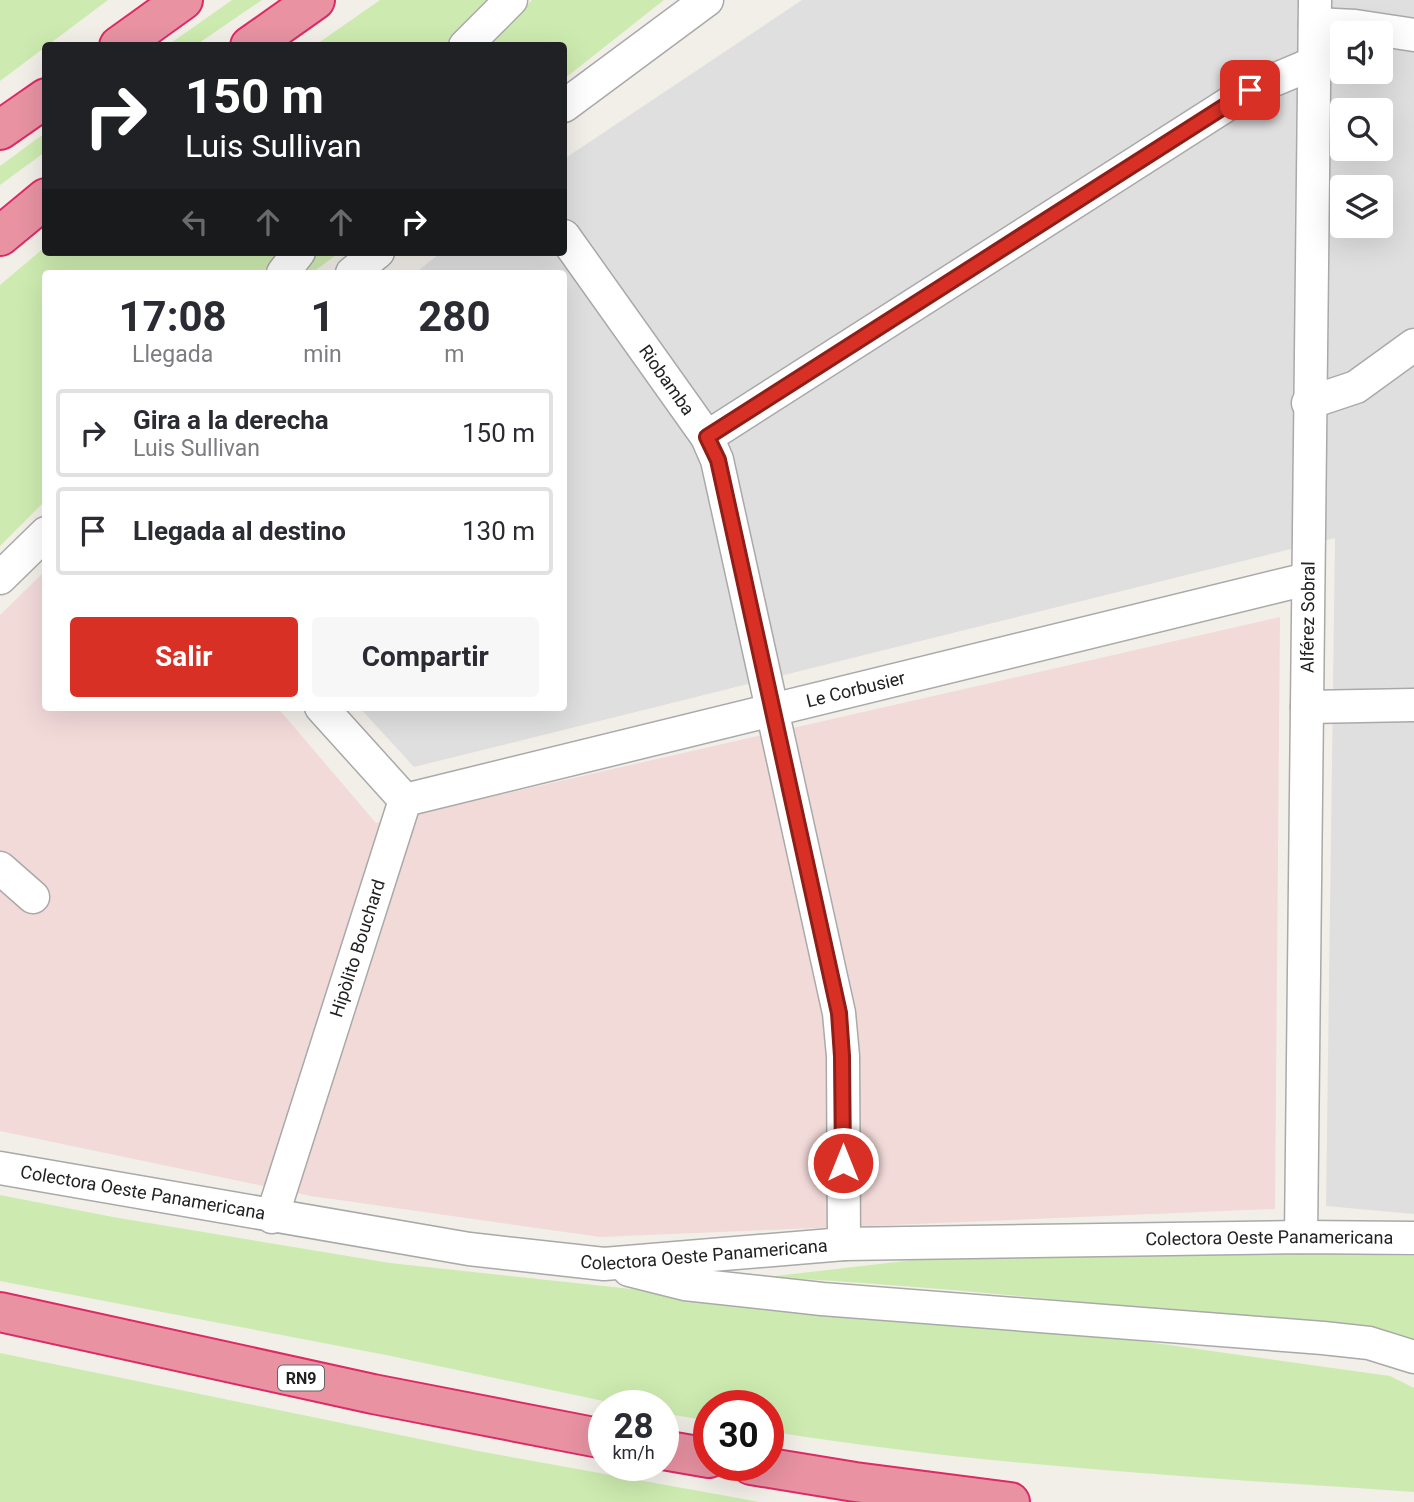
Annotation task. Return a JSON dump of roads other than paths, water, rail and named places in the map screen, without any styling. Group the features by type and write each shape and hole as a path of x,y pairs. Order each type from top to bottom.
{"highway":[{"path":"125,42 183,0"},
{"path":"256,42 315,0"},
{"path":"0,130 42,101"},
{"path":"0,236 42,201"},
{"name":"RN9","path":"0,1312 373,1394 588,1436"},
{"path":"784,1470 1010,1502"}],"street":[{"path":"469,42 511,0"},
{"path":"567,104 707,0"},
{"path":"1315,12 1414,35"},
{"name":"Alférez Sobral","path":"1301,1237 1308,402 1315,12"},
{"path":"707,437 1250,90 1312,64"},
{"name":"Riobamba","path":"567,240 707,437 718,460 839,1013 844,1244"},
{"path":"285,270 296,256"},
{"path":"356,270 373,256"},
{"path":"1308,402 1356,387 1414,345"},
{"path":"0,578 42,537"},
{"name":"Le Corbusier","path":"405,800 1307,579"},
{"path":"1307,707 1414,705"},
{"path":"325,711 405,800"},
{"name":"Hipòlito Bouchard","path":"272,1217 405,800"},
{"path":"0,868 33,897"},
{"name":"Colectora Oeste Panamericana","path":"0,1168 469,1249 604,1264 844,1244 1301,1237 1414,1238"},
{"path":"604,1264 685,1284 822,1299 1323,1338 1368,1343 1414,1357"}]}
